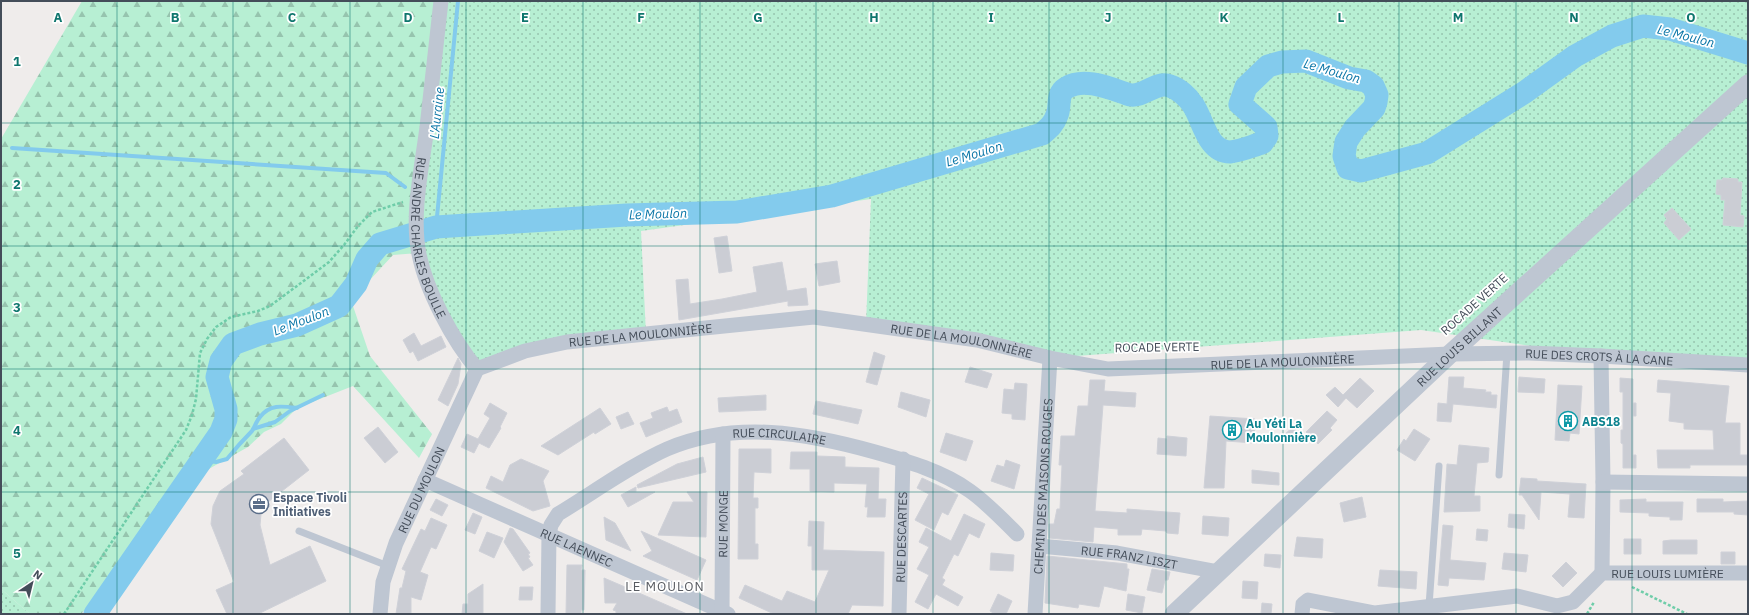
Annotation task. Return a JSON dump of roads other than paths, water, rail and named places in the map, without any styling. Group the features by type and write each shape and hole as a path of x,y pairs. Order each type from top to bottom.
{"street":[{"name":"RUE ANDRÉ CHARLES BOULLE","path":"441,1 416,216 418,253 425,277 441,311 465,354 477,369"},
{"name":"RUE LOUIS BILLANT","path":"1174,614 1450,354 1748,84"},
{"name":"RUE DE LA MOULONNIÈRE","path":"477,369 525,352 567,342 814,317 976,340 1050,358 1108,369 1450,354"},
{"name":"RUE DES CROTS À LA CANE","path":"1450,354 1601,356 1748,366"},
{"path":"1601,356 1602,572"},
{"name":"CHEMIN DES MAISONS ROUGES","path":"1035,614 1050,358"},
{"name":"RUE DU MOULON","path":"380,614 383,582 396,543 477,369"},
{"name":"RUE CIRCULAIRE","path":"549,534 551,525 558,514 638,465 668,449 723,434 785,432 837,441 903,459 942,475 969,490 995,512 1017,534"},
{"name":"RUE MONGE","path":"723,434 724,613"},
{"name":"RUE DESCARTES","path":"899,614 903,459"},
{"name":"RUE LAENNEC","path":"425,480 724,613"},
{"path":"1602,482 1748,484"},
{"path":"548,614 549,534"},
{"name":"RUE FRANZ LISZT","path":"1039,546 1117,553 1219,572"},
{"name":"RUE LOUIS LUMIÈRE","path":"1302,614 1303,604 1308,600 1375,613 1517,596 1557,606 1573,602 1602,572 1748,573"}],"lane":[{"path":"1499,475 1507,354"},
{"path":"1429,606 1439,466"},
{"path":"299,531 388,566"}],"waterway":[{"name":"L'Auraine","path":"436,227 458,1"},
{"name":"Le Moulon","path":"95,614 221,432 226,419 226,409 217,377 221,361 233,344 260,334 297,325 339,306 356,284 367,259 380,244 436,227 627,215 737,212 832,196 1042,134 1051,126 1056,118 1060,97 1063,91 1066,88 1081,83 1088,83 1133,95 1159,86 1164,85 1173,87 1191,102 1197,111 1207,134 1216,147 1222,151 1230,152 1242,150 1262,143 1267,136 1266,127 1240,104 1246,87 1268,66 1282,62 1306,61 1349,78 1366,81 1373,86 1377,95 1374,108 1355,128 1346,142 1344,156 1348,168 1361,171 1427,153 1525,92 1575,56 1612,36 1643,26 1670,29 1748,53"},
{"path":"12,148 386,173 405,187"},
{"path":"253,429 275,422 290,411 323,395"},
{"path":"201,460 216,462 227,459 252,431 259,419 268,410 277,407 297,408"}],"place":[{"name":"ABS18","path":"1568,421"},
{"name":"Au Yéti La Moulonnière","path":"1232,430"},
{"name":"Espace Tivoli Initiatives","path":"259,504"}],"district":[{"name":"LE MOULON","path":"665,586"}]}
